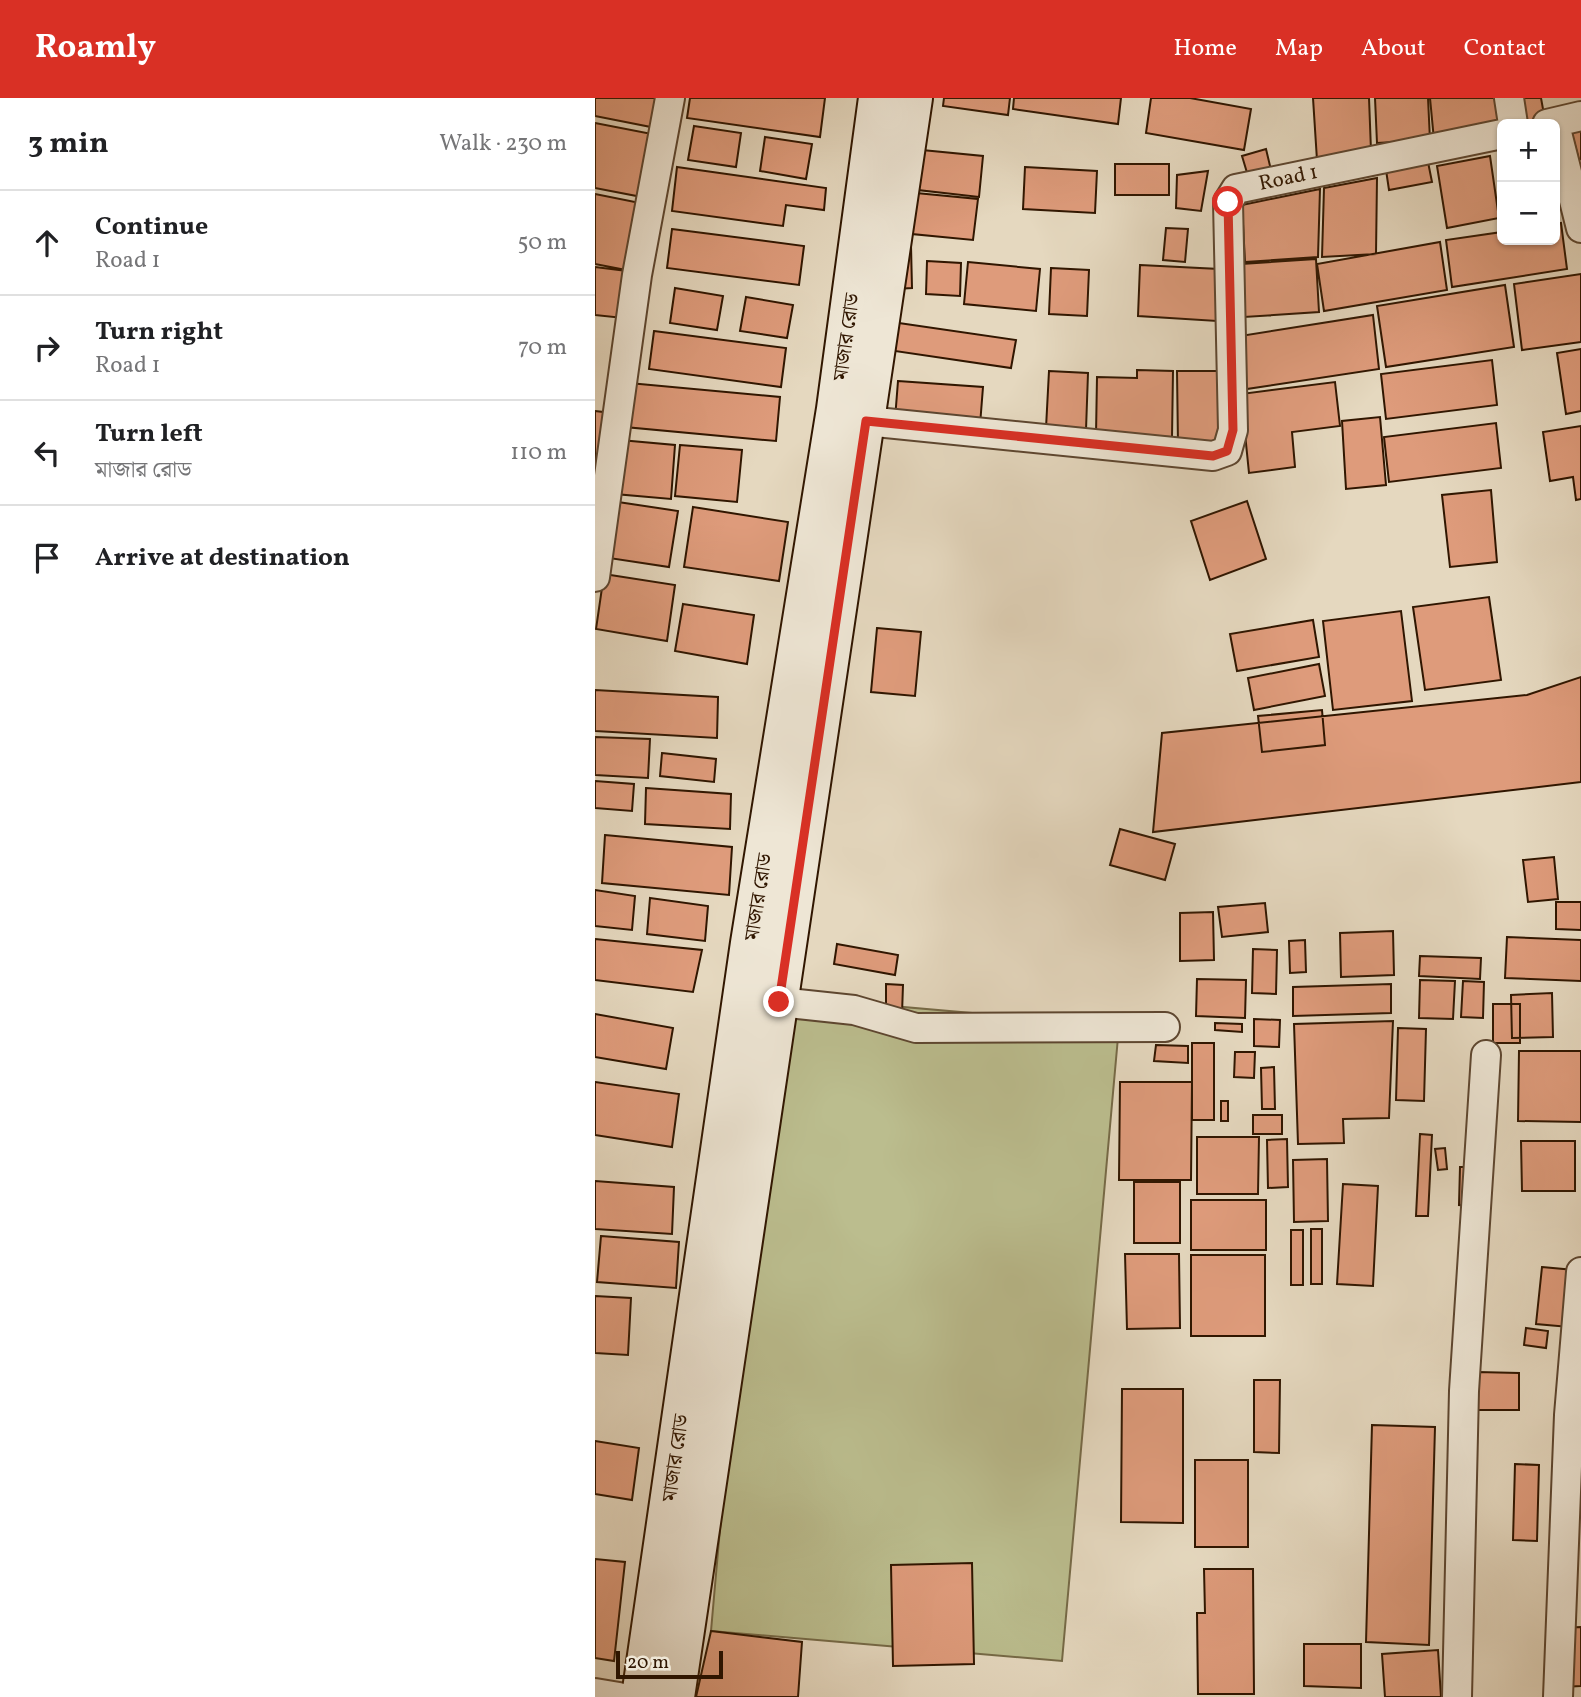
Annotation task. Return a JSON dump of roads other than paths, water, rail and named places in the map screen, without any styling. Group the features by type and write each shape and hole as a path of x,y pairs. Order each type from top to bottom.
{"main road":[{"name":"মাজার রোড","path":"641,1697 748,957 836,409 878,98"},
{"name":"মাজার রোড","path":"675,1697 913,98"}],"street":[{"path":"595,577 638,275 670,98"},
{"path":"1509,98 1512,119"},
{"path":"1560,131 1581,228"},
{"name":"Road 1","path":"866,421 1213,456 1227,451 1233,430 1228,202 1236,189 1497,135"},
{"path":"779,1002 854,1010 916,1028 1165,1027"},
{"path":"1457,1697 1464,1391 1486,1055"},
{"path":"1558,1697 1569,1415 1581,1272"},
{"path":"595,1693 619,1697"}]}
